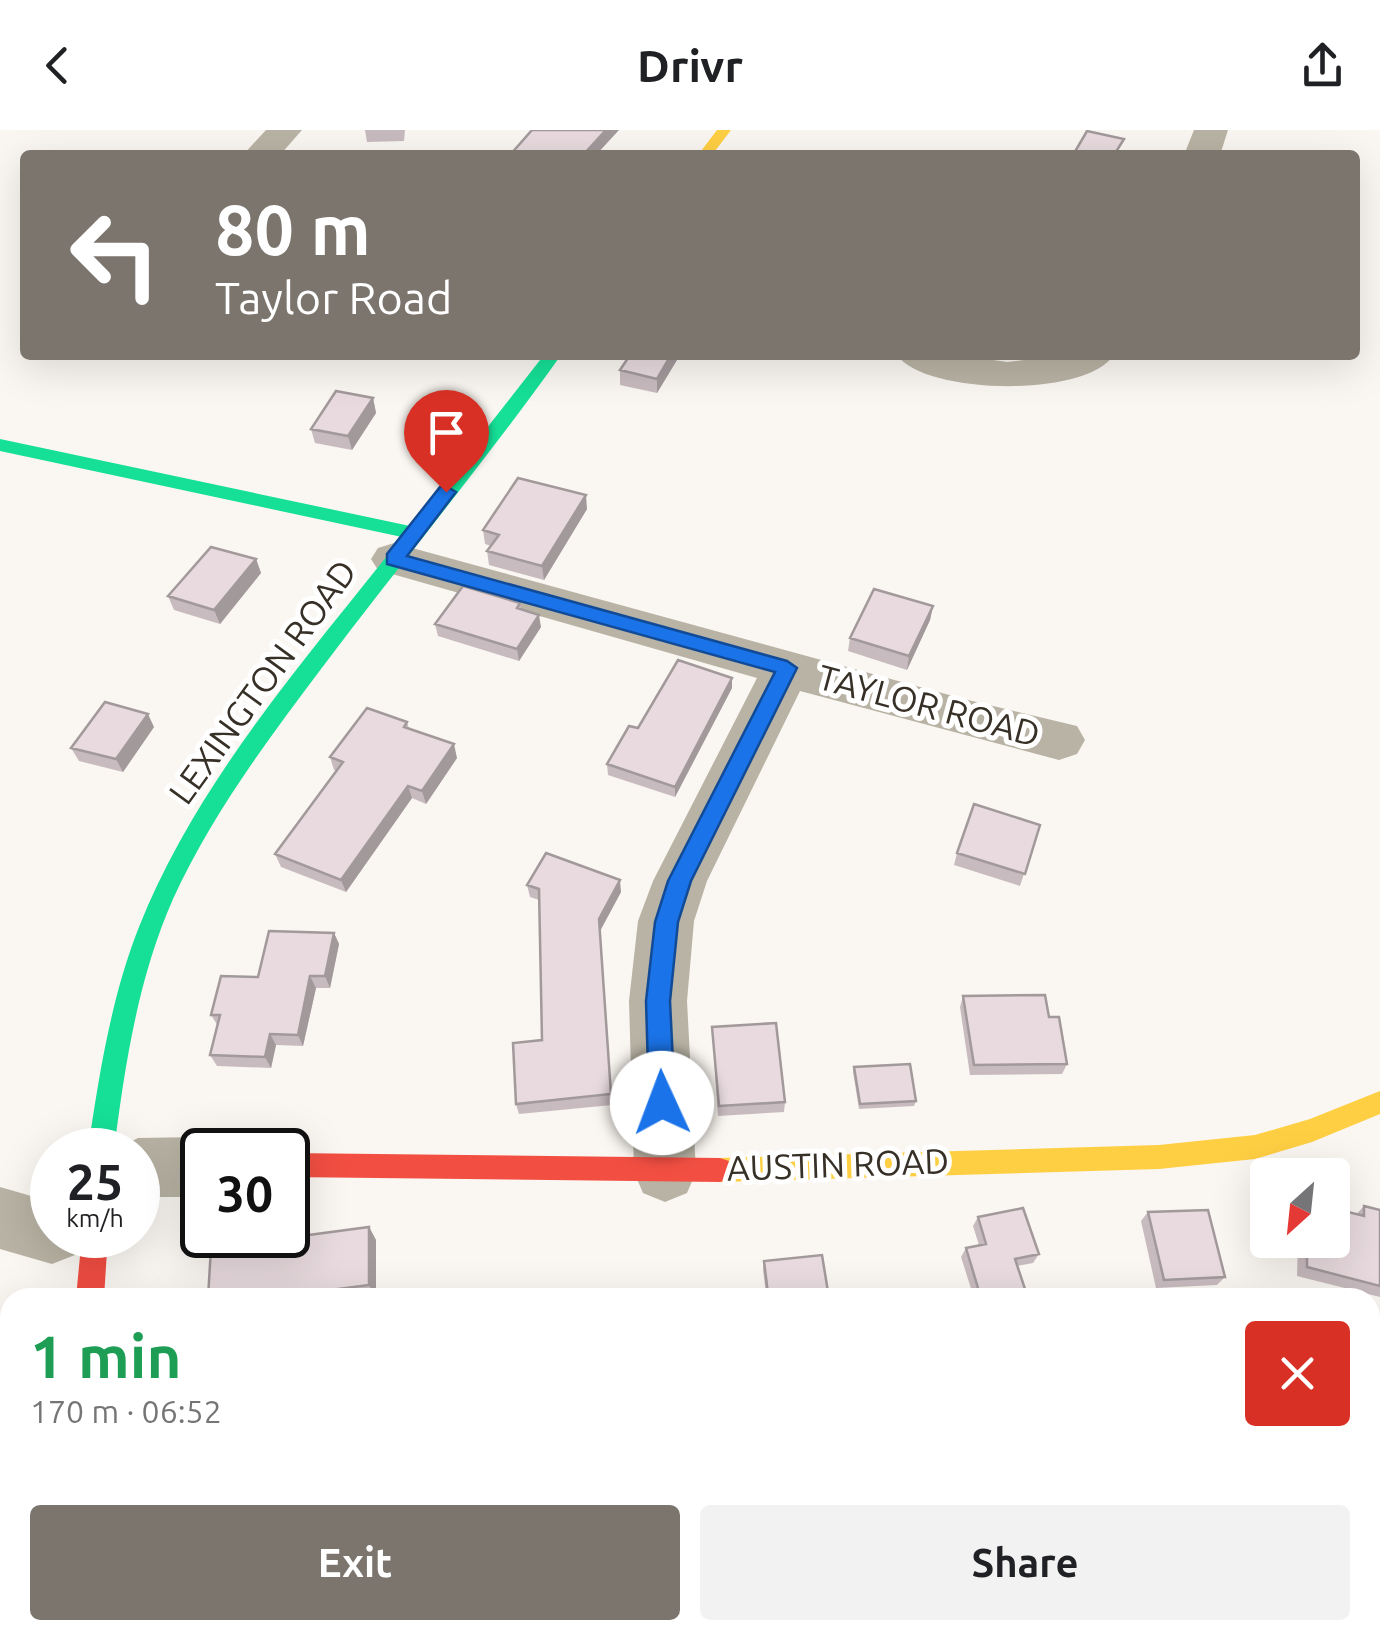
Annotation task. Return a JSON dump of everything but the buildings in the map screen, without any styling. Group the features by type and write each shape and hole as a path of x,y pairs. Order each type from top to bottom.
{"street":[{"path":"266,150 285,130"},
{"path":"709,150 724,130"},
{"name":"LEXINGTON ROAD","path":"104,1128 121,1022 161,900 194,839 262,732 549,360"},
{"path":"932,360 960,369 1016,374 1060,371 1083,360"},
{"path":"0,445 405,546"},
{"name":"TAYLOR ROAD","path":"405,546 787,668 964,718 1059,740"},
{"path":"665,1172 658,1001 666,922 680,881 787,668"},
{"name":"AUSTIN ROAD","path":"310,1165 665,1172 1210,1152 1274,1141 1380,1102"},
{"path":"0,1218 30,1230"}],"traffic: fast":[{"path":"104,1128 116,1055 138,961 161,901 197,830 287,699 549,360"},
{"path":"0,445 415,533"}],"traffic: slow":[{"path":"709,150 724,130"},
{"path":"720,1170 1159,1157 1255,1147 1312,1130 1380,1102"}],"traffic: jam":[{"path":"310,1165 720,1170"},
{"path":"91,1288 93,1258"}],"route":[{"path":"446,492 394,559 787,668 680,881 666,922 658,1001 662,1103"}]}
